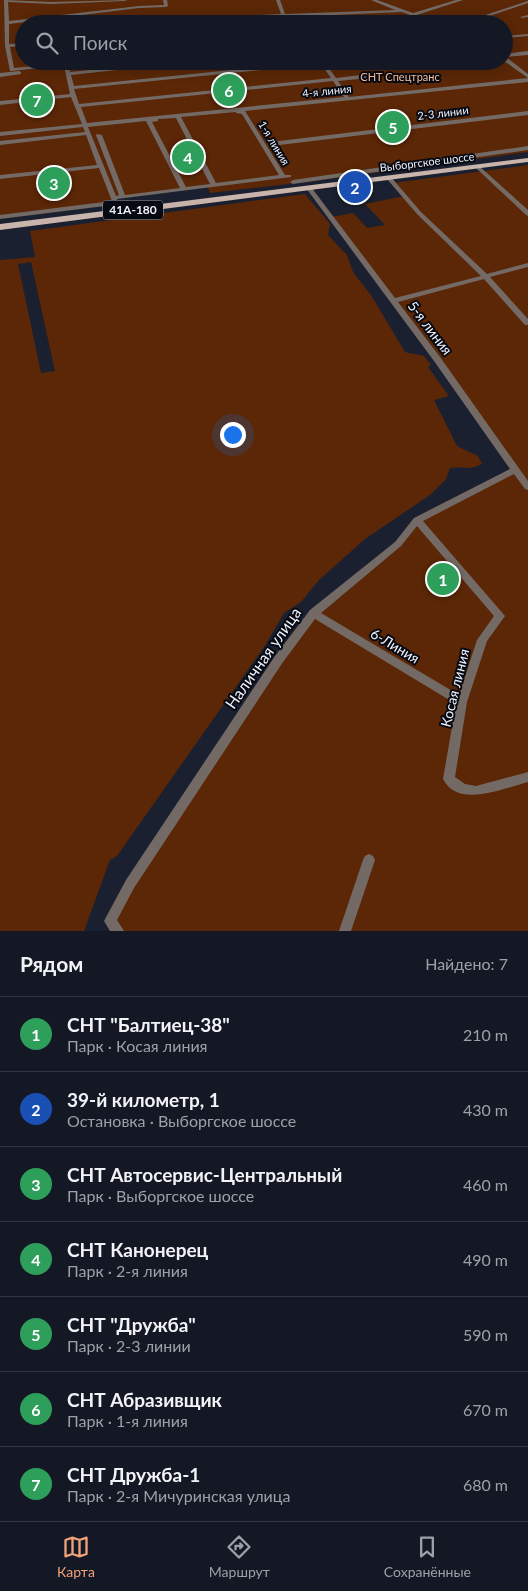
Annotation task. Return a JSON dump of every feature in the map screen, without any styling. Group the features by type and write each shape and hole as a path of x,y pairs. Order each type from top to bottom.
{"main road":[{"name":"Выборгское шоссе","path":"291,181 309,188 528,160"},
{"name":"41А-180","path":"0,227 266,194 291,181"}],"street":[{"path":"10,70 7,46 6,1 125,0"},
{"path":"79,15 139,7 166,6 165,0"},
{"path":"278,0 284,15"},
{"path":"373,0 412,15 461,0"},
{"path":"379,2 387,0"},
{"path":"52,2 55,15"},
{"path":"488,15 528,2"},
{"path":"236,15 402,11"},
{"path":"522,17 528,16"},
{"path":"6,23 15,22"},
{"path":"513,36 528,34"},
{"path":"7,46 15,45"},
{"path":"513,56 528,53"},
{"path":"513,64 528,77"},
{"path":"0,71 15,70"},
{"path":"0,75 41,70"},
{"path":"67,70 73,95 118,212"},
{"path":"71,88 245,70"},
{"path":"327,70 348,99"},
{"path":"77,106 369,76"},
{"name":"4-я линия","path":"0,134 348,99 528,77"},
{"path":"0,103 73,95"},
{"path":"0,217 184,189 291,181 271,144 247,109"},
{"name":"1-я линия","path":"222,114 244,112 291,181 528,148"},
{"name":"2-3 линии","path":"271,144 528,113"},
{"path":"184,189 149,121 179,117 214,186"},
{"path":"0,143 88,133"},
{"path":"99,135 123,197"},
{"path":"0,177 101,166"},
{"path":"478,167 528,214"},
{"path":"389,178 418,212 485,276 528,323"},
{"name":"5-я линия","path":"309,188 440,363 528,487"},
{"path":"393,301 435,292 485,276 528,266"},
{"name":"Наличная улица","path":"118,931 110,921 130,884 279,659 314,613 398,544 417,520 515,470"},
{"name":"Косая линия","path":"417,520 500,616 482,640 462,702 449,779 462,789 476,791 528,777"},
{"name":"6-Линия","path":"314,613 462,702"},
{"path":"345,931 369,860"}],"green space":[{"name":"СНТ Спецтранс","path":"0,0 528,0 528,152 210,193 207,186 114,197 115,202 0,217"},
{"path":"528,165 528,931 118,931 115,910 314,613 400,544 417,520 515,470 331,217 353,213 367,228 385,225 365,204 404,196 393,183"},
{"path":"305,194 330,224 328,235 347,255 353,272 371,295 405,352 424,356 431,365 428,367 449,396 434,400 457,446 478,456 482,464 469,468 450,468 446,479 430,495 365,539 319,580 301,602 284,613 264,647 117,856 110,860 84,931 0,931 0,260 35,257 30,231","holes":["31,262 55,371 41,373 18,264"]}],"place":[{"name":"СНТ Абразивщик","path":"229,90"},
{"name":"СНТ Дружба-1","path":"37,100"},
{"name":"СНТ \"Дружба\"","path":"393,127"},
{"name":"СНТ Канонерец","path":"188,157"},
{"name":"СНТ Автосервис-Центральный","path":"54,183"},
{"name":"39-й километр, 1","path":"355,187"},
{"name":"СНТ \"Балтиец-38\"","path":"443,579"}]}
